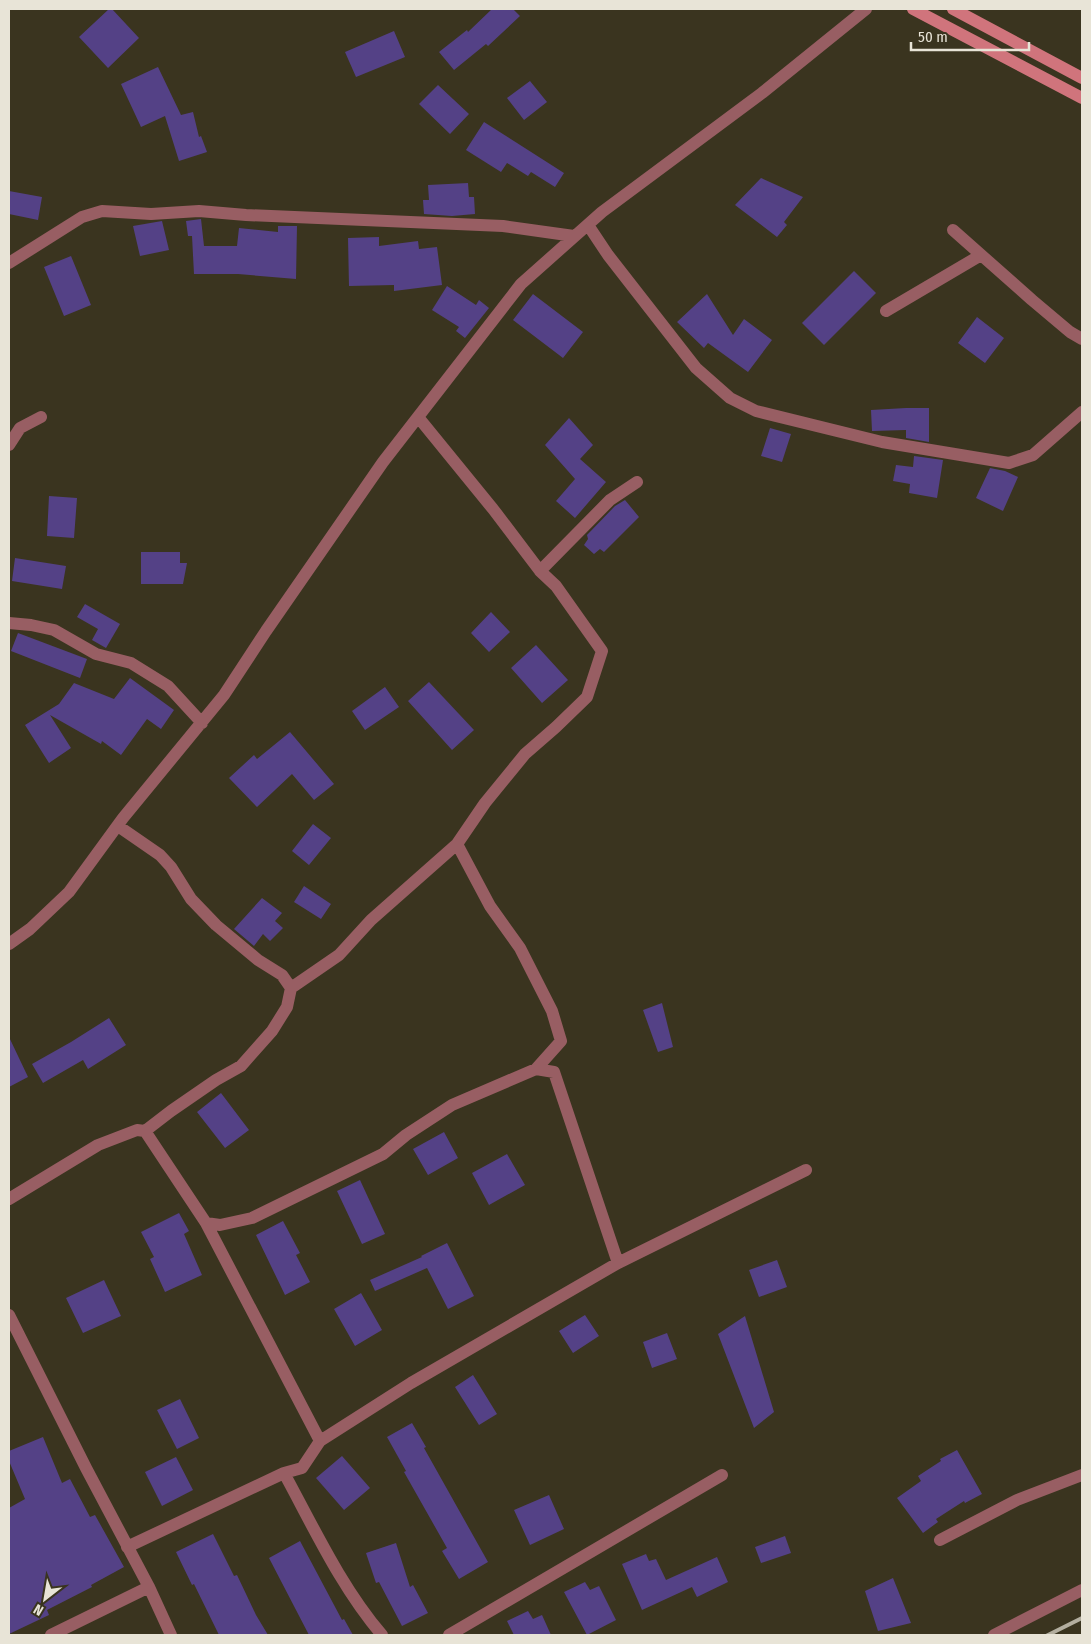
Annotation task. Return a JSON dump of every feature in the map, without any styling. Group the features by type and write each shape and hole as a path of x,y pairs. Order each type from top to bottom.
{"main road":[{"path":"914,9 1082,98"},
{"path":"953,9 1082,78"}],"street":[{"path":"9,944 30,929 69,892 118,826 224,695 271,622 382,462 522,284 602,212 762,94 866,9"},
{"path":"9,263 82,217 102,211 151,214 199,210 246,215 503,226 574,236"},
{"path":"588,225 608,255 696,368 730,398 756,411 882,442 1010,463 1033,455 1082,412"},
{"path":"953,230 1070,332 1082,339"},
{"path":"886,311 981,255"},
{"path":"9,445 20,428 41,417"},
{"path":"9,1199 98,1145 137,1130 145,1131 171,1111 241,1066 272,1031 287,1007 291,988 339,955 371,920 457,844 485,803 525,754 556,728 586,697 602,651 556,586 540,571 493,509 418,417"},
{"path":"540,571 610,500 637,482"},
{"path":"9,623 54,630 96,654 131,663 168,686 202,723"},
{"path":"118,826 160,855 191,900 216,925 258,960 282,975 291,988"},
{"path":"206,1223 220,1225 252,1218 383,1154 406,1135 452,1105 536,1069 561,1041 552,1011 520,948 490,906 457,844"},
{"path":"536,1069 554,1072 618,1263"},
{"path":"145,1131 206,1223 320,1441"},
{"path":"127,1547 284,1473 302,1468 320,1441 411,1383 618,1263 806,1170"},
{"path":"9,1315 149,1587 171,1635"},
{"path":"284,1473 334,1566 365,1616 382,1635"},
{"path":"448,1635 722,1474"},
{"path":"940,1540 1017,1500 1082,1475"},
{"path":"51,1635 149,1587"},
{"path":"994,1635 1082,1590"}],"building":[{"path":"109,9 112,9 139,38 108,68 79,37"},
{"path":"492,9 513,9 520,16 488,46 486,44 454,70 439,52 467,30 468,32"},
{"path":"394,31 405,57 356,77 345,52"},
{"path":"158,67 181,115 193,112 199,137 201,136 207,152 179,161 165,116 141,127 121,84"},
{"path":"530,81 547,102 524,120 507,98"},
{"path":"438,85 469,114 450,134 419,104"},
{"path":"484,122 564,173 555,187 531,172 528,176 507,163 501,172 466,150"},
{"path":"761,178 803,197 784,222 787,225 777,237 735,205"},
{"path":"468,183 469,197 474,197 475,214 452,216 424,214 423,200 429,200 428,185"},
{"path":"9,191 42,197 38,220 9,214"},
{"path":"201,219 204,246 237,246 239,228 278,232 278,226 297,226 296,279 238,274 194,274 192,236 188,236 186,221"},
{"path":"162,221 169,250 140,256 133,226"},
{"path":"379,237 379,246 418,241 419,249 437,247 442,285 394,291 394,285 349,286 348,238"},
{"path":"71,256 91,305 64,316 44,267"},
{"path":"854,271 876,293 824,345 802,323"},
{"path":"447,286 476,305 479,300 489,308 465,338 456,331 459,327 432,310"},
{"path":"533,294 583,332 563,358 513,320"},
{"path":"707,294 733,335 744,319 772,340 748,372 708,343 704,348 677,322"},
{"path":"977,317 1004,338 985,363 958,343"},
{"path":"929,408 929,442 906,438 906,430 872,431 871,410"},
{"path":"569,418 593,445 580,459 606,482 575,518 556,501 575,479 545,445"},
{"path":"770,428 791,434 782,462 761,456"},
{"path":"914,456 943,460 937,498 909,493 910,484 893,481 896,465 913,467"},
{"path":"990,468 1005,471 1018,477 1003,511 976,498"},
{"path":"49,496 77,498 74,538 47,536"},
{"path":"625,500 639,517 604,552 600,549 594,554 584,545 588,539 587,535 615,506"},
{"path":"141,552 180,552 180,563 187,563 183,584 141,584"},
{"path":"15,558 66,566 62,589 12,581"},
{"path":"85,604 120,624 106,648 92,640 98,629 77,617"},
{"path":"491,612 510,632 489,652 471,633"},
{"path":"18,633 87,659 80,678 11,651"},
{"path":"536,645 568,680 542,703 511,668"},
{"path":"130,678 174,710 161,729 147,719 121,755 102,741 101,744 50,715 71,748 49,763 25,725 59,704 74,683 114,699"},
{"path":"429,682 474,730 452,750 408,701"},
{"path":"385,687 399,707 365,730 352,711"},
{"path":"290,732 334,784 314,800 292,774 257,807 229,778 254,755 257,759"},
{"path":"313,824 331,838 309,865 292,851"},
{"path":"304,886 331,904 321,919 294,902"},
{"path":"262,898 282,913 275,921 283,928 270,941 263,934 254,946 234,929"},
{"path":"662,1003 673,1047 658,1052 643,1010"},
{"path":"109,1018 126,1045 88,1069 83,1060 43,1083 32,1064"},
{"path":"9,1037 28,1077 9,1087"},
{"path":"221,1093 249,1130 225,1148 197,1112"},
{"path":"444,1132 458,1158 428,1175 413,1149"},
{"path":"507,1154 525,1185 489,1205 472,1173"},
{"path":"360,1180 385,1234 362,1244 337,1191"},
{"path":"179,1213 189,1231 184,1234 202,1275 165,1292 150,1259 154,1257 141,1232"},
{"path":"283,1221 300,1253 296,1255 310,1282 285,1295 256,1235"},
{"path":"447,1243 474,1296 448,1309 427,1268 375,1291 370,1280 422,1257"},
{"path":"777,1260 787,1287 759,1297 749,1270"},
{"path":"104,1280 121,1316 83,1333 66,1298"},
{"path":"361,1293 382,1330 355,1346 334,1309"},
{"path":"585,1315 599,1336 573,1353 559,1331"},
{"path":"745,1316 774,1412 754,1428 718,1334"},
{"path":"667,1333 677,1359 652,1368 643,1342"},
{"path":"473,1375 497,1414 479,1425 455,1387"},
{"path":"180,1399 199,1438 177,1449 157,1410"},
{"path":"412,1423 488,1562 459,1579 442,1551 447,1548 404,1472 406,1471 387,1437"},
{"path":"43,1437 62,1483 70,1479 90,1517 95,1515 124,1567 91,1585 92,1587 47,1610 49,1615 9,1634 9,1508 25,1499 9,1461 9,1451"},
{"path":"957,1450 982,1494 965,1503 964,1501 936,1519 938,1522 923,1533 897,1498 921,1481 918,1476 941,1461 940,1459"},
{"path":"342,1456 370,1488 344,1510 316,1478"},
{"path":"176,1457 193,1490 162,1506 145,1472"},
{"path":"549,1495 564,1529 530,1545 514,1510"},
{"path":"213,1534 234,1576 237,1575 268,1635 219,1635 176,1552"},
{"path":"785,1536 791,1553 761,1563 755,1547"},
{"path":"300,1541 342,1620 344,1619 353,1635 309,1635 269,1558"},
{"path":"396,1543 410,1587 413,1585 428,1613 402,1626 379,1582 376,1583 366,1553"},
{"path":"646,1554 649,1561 656,1559 666,1580 717,1557 728,1582 697,1597 692,1587 642,1610 622,1564"},
{"path":"893,1578 911,1623 878,1631 865,1591"},
{"path":"585,1582 590,1590 599,1586 616,1620 587,1635 564,1592"},
{"path":"528,1611 533,1619 542,1615 551,1635 514,1635 507,1621"}],"railway":[{"path":"1048,1635 1082,1618"}]}
